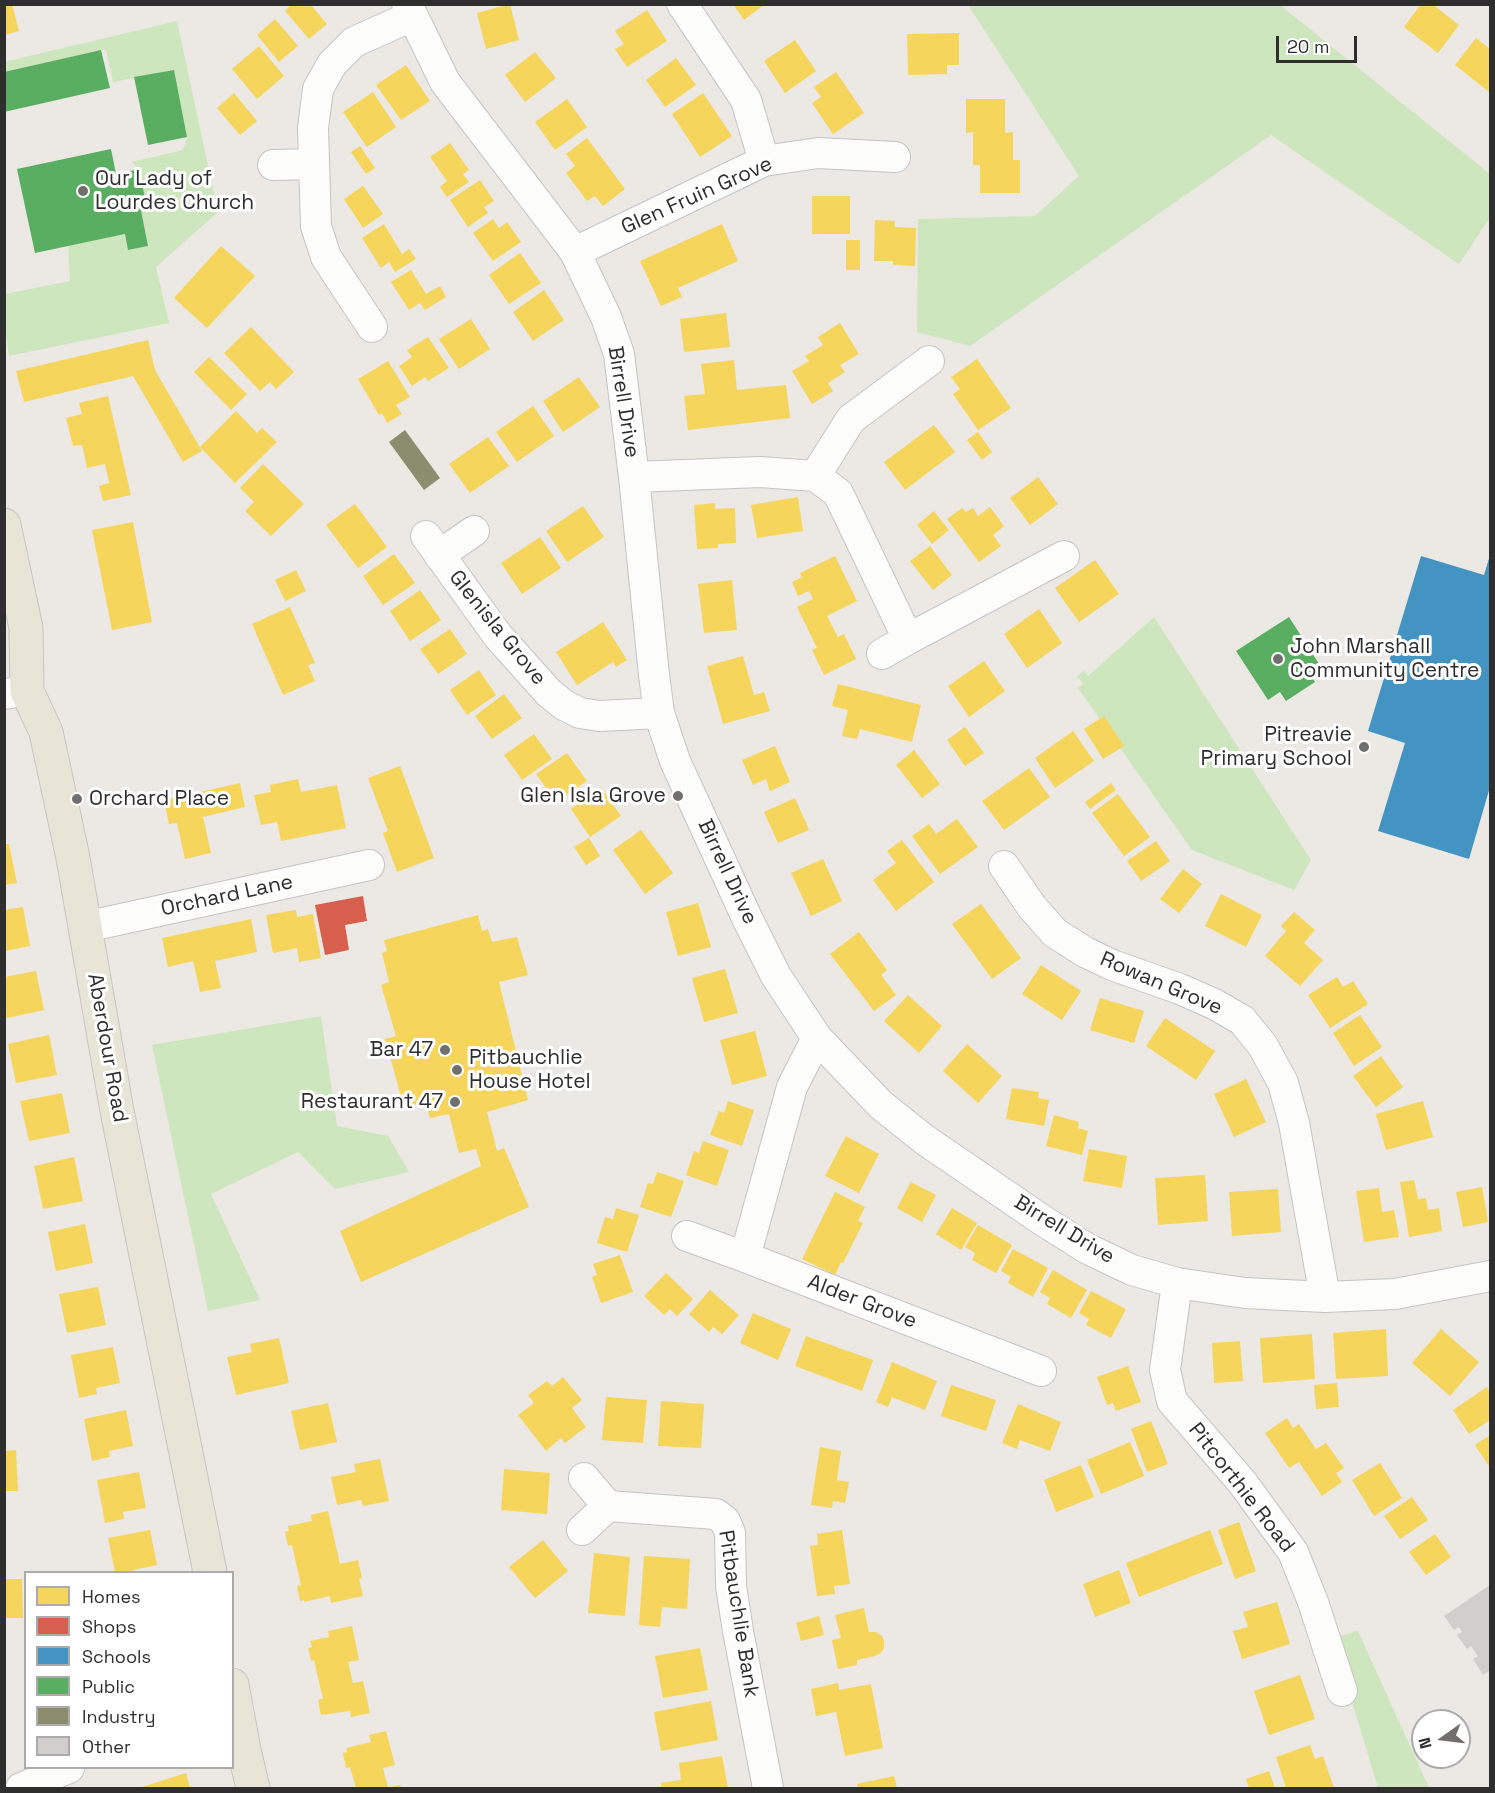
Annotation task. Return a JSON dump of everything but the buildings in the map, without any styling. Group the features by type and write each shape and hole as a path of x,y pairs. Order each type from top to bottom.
{"main road":[{"name":"Aberdour Road","path":"4,525 26,628 16,692 46,732 85,927 117,1111 210,1571"},
{"path":"234,1698 243,1750 253,1788"}],"street":[{"path":"682,4 746,100 764,161"},
{"path":"372,327 326,257 316,226 313,128 318,89 332,64 354,42 410,10"},
{"name":"Birrell Drive","path":"410,10 445,82 575,252 606,317 619,354 659,713 675,761 747,918 776,976 817,1038 881,1105 925,1140 1088,1248 1132,1270 1177,1283 1245,1293 1324,1297 1395,1294 1491,1276"},
{"name":"Glen Fruin Grove","path":"575,252 764,161 818,153 895,158"},
{"path":"273,165 314,164"},
{"path":"815,476 851,419 928,361"},
{"path":"634,477 760,472 815,476 838,493 908,639"},
{"name":"Glenisla Grove","path":"474,531 432,545 498,636 549,693 564,705 580,713 599,716 659,713"},
{"path":"882,654 1064,556"},
{"name":"Orchard Lane","path":"85,927 369,865"},
{"name":"Rowan Grove","path":"1004,866 1032,908 1055,933 1085,952 1112,965 1180,989 1214,1004 1242,1020 1263,1046 1283,1083 1294,1122 1324,1297"},
{"path":"745,1257 792,1087 817,1038"},
{"name":"Alder Grove","path":"687,1236 981,1336 1041,1371"},
{"name":"Pitcorthie Road","path":"1177,1283 1165,1370 1172,1401 1242,1482 1293,1552 1313,1602 1342,1691"},
{"path":"582,1530 608,1506 584,1478"},
{"name":"Pitbauchlie Bank","path":"608,1506 716,1514 725,1521 730,1533 731,1586 738,1631 768,1788"},
{"path":"21,1788 64,1769"}],"green space":[{"path":"968,5 1280,5 1490,174 1490,217 1459,264 1271,135 970,346 917,332 918,219 1035,216 1079,176"},
{"path":"177,21 218,212 156,267 169,323 9,356 5,328 5,294 70,281 68,246 125,234 129,250 148,246 141,210 147,208 139,169 132,162 183,150 187,137 173,70 113,82 106,50 5,72 4,62"},
{"path":"1154,617 1311,860 1294,890 1192,850 1078,688 1083,684 1077,676 1084,671 1088,676"},
{"path":"321,1016 337,1126 388,1136 409,1172 335,1189 298,1152 211,1194 260,1300 208,1311 152,1045"},
{"path":"1358,1631 1411,1748 1411,1769 1420,1769 1429,1788 1378,1788 1333,1638"}],"place":[{"name":"Our Lady of Lourdes Church","path":"83,191"},
{"name":"John Marshall Community Centre","path":"1278,659"},
{"name":"Pitreavie Primary School","path":"1364,747"},
{"name":"Glen Isla Grove","path":"678,796"},
{"name":"Orchard Place","path":"77,799"},
{"name":"Bar 47","path":"445,1050"},
{"name":"Pitbauchlie House Hotel","path":"457,1070"},
{"name":"Restaurant 47","path":"455,1102"}]}
